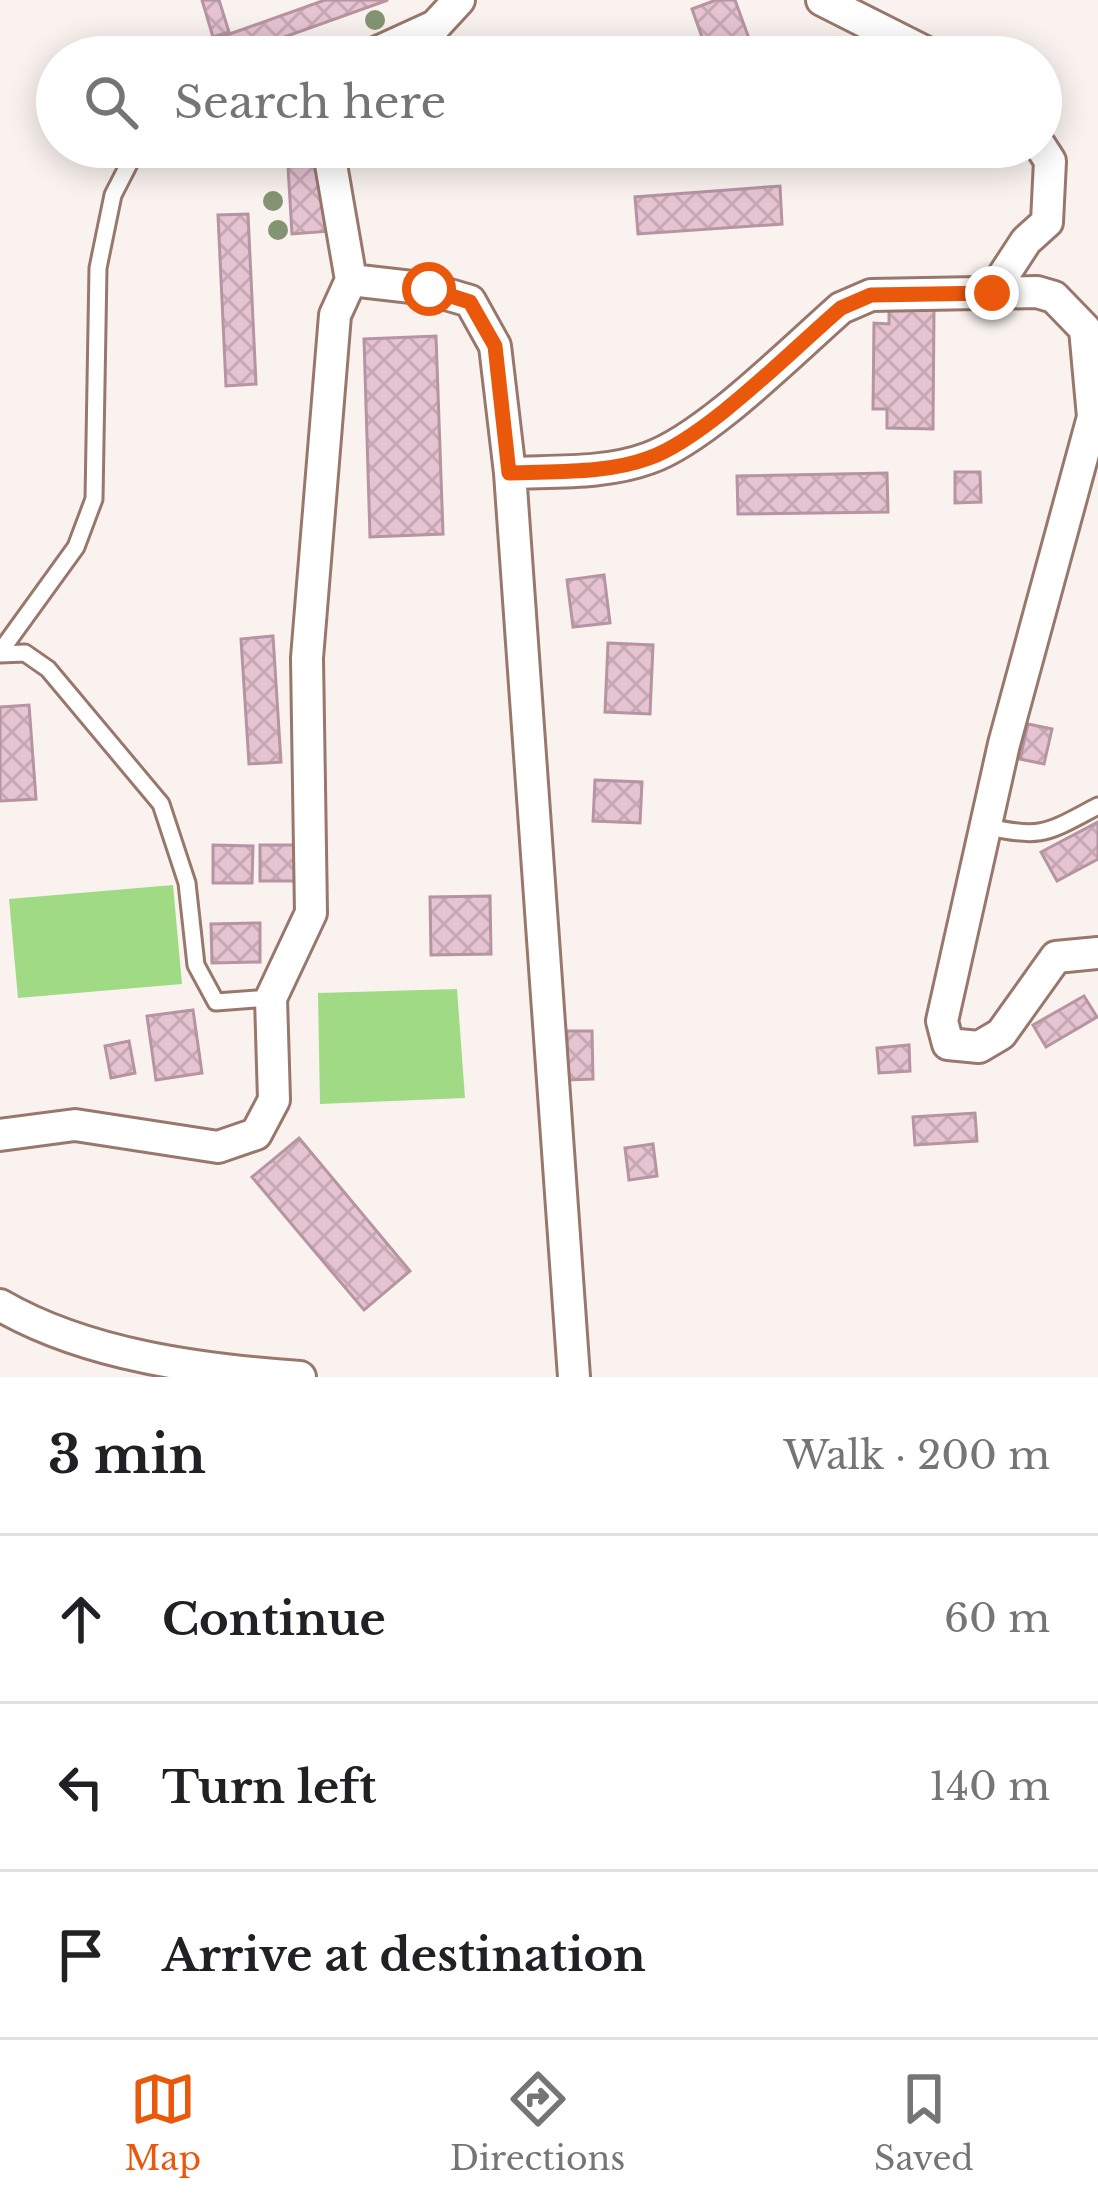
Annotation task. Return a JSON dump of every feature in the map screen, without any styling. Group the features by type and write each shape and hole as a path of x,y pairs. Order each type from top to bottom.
{"street":[{"path":"413,36 435,26 459,0"},
{"path":"822,0 893,36"},
{"path":"0,1135 75,1125 218,1147 256,1134 274,1100 272,998 311,914 307,658 335,315 351,280 332,168"},
{"path":"992,293 1026,241 1047,222 1050,168"},
{"path":"351,280 429,289 470,302 495,346 509,473 574,1377"},
{"path":"509,473 606,468 650,458 692,435 841,308 871,295 1037,292 1054,297 1085,329 1093,417 1004,744 942,1021 948,1044 980,1047 1001,1034 1055,957 1098,952"},
{"path":"0,1305 39,1328 111,1351 300,1377"}],"lane":[{"path":"0,653 76,547 94,499 98,268 112,195 127,168"},
{"path":"0,653 25,653 48,669 161,804 187,883 196,965 217,1002 272,998"},
{"path":"986,826 1023,835 1043,834 1098,806"}],"green space":[{"path":"173,885 182,984 18,998 9,899"},
{"path":"457,989 465,1098 320,1104 318,993"}],"building":[{"path":"202,0 219,0 229,32 213,36"},
{"path":"325,0 388,0 287,36 224,36"},
{"path":"716,0 735,0 748,36 702,36 692,9"},
{"path":"288,168 321,168 332,231 292,234"},
{"path":"780,186 782,224 638,234 635,197"},
{"path":"248,214 256,384 226,386 218,215"},
{"path":"889,308 934,308 933,429 887,428 887,409 873,409 874,323 889,324"},
{"path":"436,336 443,534 370,537 364,339"},
{"path":"955,472 980,472 981,502 955,503"},
{"path":"887,473 888,512 738,514 737,476"},
{"path":"604,575 610,623 573,627 567,580"},
{"path":"273,636 281,762 249,764 241,639"},
{"path":"608,643 653,645 650,714 605,712"},
{"path":"29,705 36,799 0,801 0,707"},
{"path":"1028,724 1052,729 1044,764 1020,759"},
{"path":"595,780 642,782 640,823 593,821"},
{"path":"1098,822 1098,859 1057,881 1041,852"},
{"path":"213,845 253,846 252,883 213,883"},
{"path":"260,845 299,845 299,881 260,881"},
{"path":"490,896 491,954 431,955 430,897"},
{"path":"260,923 260,962 212,963 211,924"},
{"path":"1084,996 1097,1017 1046,1047 1033,1025"},
{"path":"193,1010 202,1073 156,1080 147,1016"},
{"path":"567,1031 592,1031 593,1079 568,1080"},
{"path":"129,1041 135,1073 111,1078 105,1046"},
{"path":"909,1045 910,1071 879,1073 877,1048"},
{"path":"975,1113 977,1141 915,1145 913,1117"},
{"path":"299,1138 410,1271 364,1310 252,1177"},
{"path":"653,1144 657,1176 629,1180 625,1148"}],"route":[{"path":"429,289 470,302 495,346 509,473 606,468 650,458 692,435 841,308 871,295 992,293"}]}
